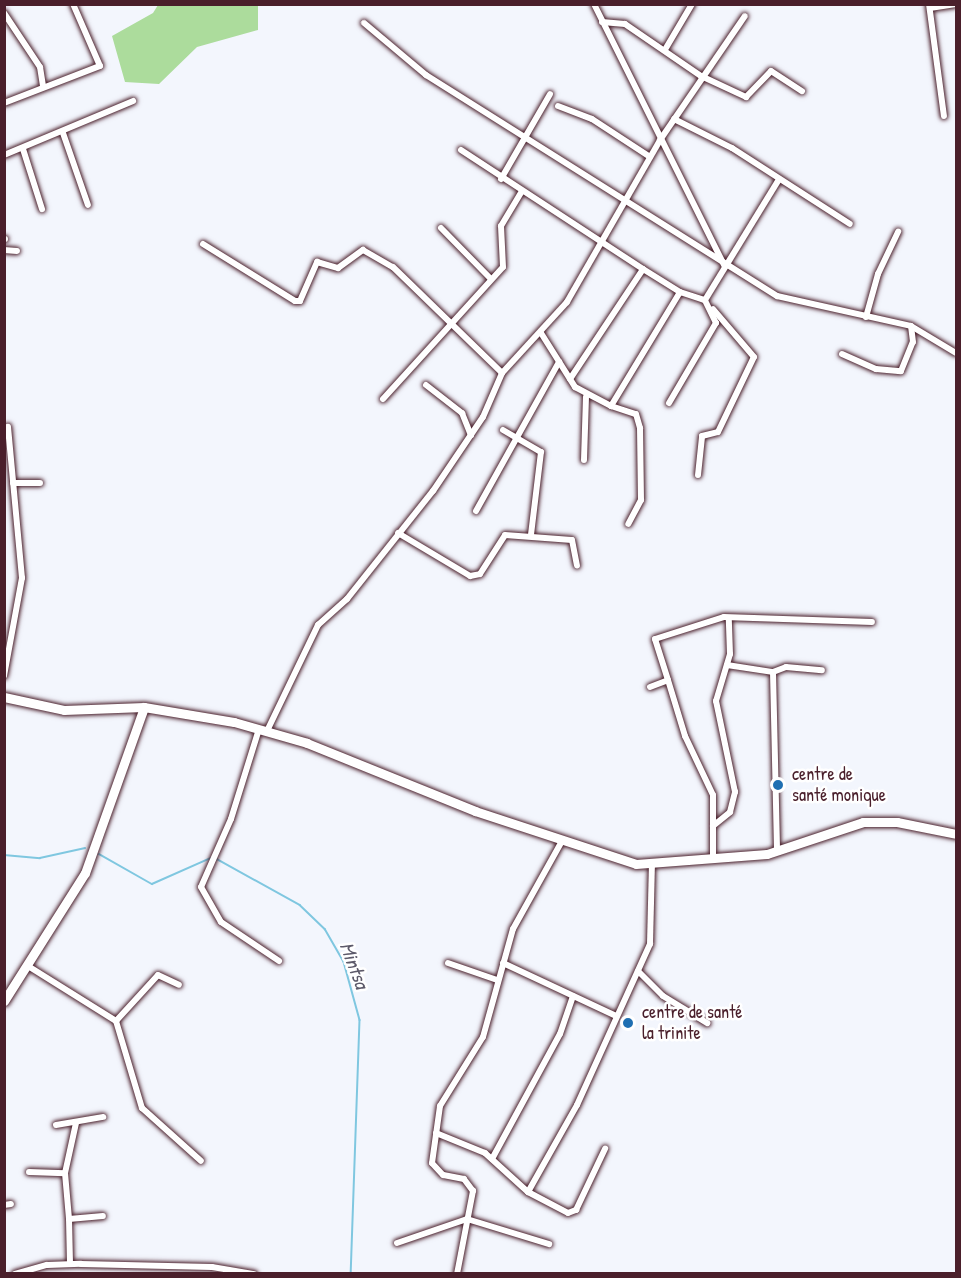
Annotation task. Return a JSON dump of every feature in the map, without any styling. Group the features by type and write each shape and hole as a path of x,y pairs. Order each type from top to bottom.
{"main road":[{"path":"4,697 64,710 144,707 263,730 562,841 636,864 713,860 777,851 863,822 897,822 957,834"},
{"path":"4,1001 85,873 144,707"}],"street":[{"path":"4,103 100,66 73,4"},
{"path":"594,4 724,266"},
{"path":"666,48 692,4"},
{"path":"945,116 930,6 956,4"},
{"path":"4,13 40,67 44,87"},
{"path":"279,961 221,922 201,887 231,819 263,730 318,626 347,599 471,435 502,373 567,302 600,240 700,76 746,16"},
{"path":"602,22 625,24 666,48 700,76 746,97 771,71 802,91"},
{"path":"364,23 426,75 626,199 724,266 777,296 911,326 957,353"},
{"path":"501,179 550,94"},
{"path":"4,155 63,133 133,101"},
{"path":"558,106 592,119 650,157"},
{"path":"674,119 732,148 778,181 850,224"},
{"path":"63,133 88,205"},
{"path":"23,149 42,209"},
{"path":"461,150 521,193 600,240 680,292 705,300 754,357 718,432 702,436 698,475"},
{"path":"705,300 778,181"},
{"path":"383,399 452,320 503,267 501,226 521,193"},
{"path":"441,228 491,279"},
{"path":"866,316 878,274 898,232"},
{"path":"203,244 295,301 300,301 317,262 338,268 363,250 393,267 452,320 502,373"},
{"path":"4,250 17,251"},
{"path":"570,379 643,269"},
{"path":"611,406 680,292"},
{"path":"669,403 711,336 716,323 713,309"},
{"path":"842,354 876,369 901,371 913,342 911,326"},
{"path":"541,333 570,379 586,397 636,414 640,428 641,500 628,524"},
{"path":"476,511 559,362"},
{"path":"426,385 462,413 471,435"},
{"path":"584,460 586,397"},
{"path":"4,676 22,578 8,427"},
{"path":"502,430 519,437 541,452 531,535"},
{"path":"13,483 40,483"},
{"path":"398,533 470,576 480,573 505,535 531,535 572,540 577,566"},
{"path":"713,826 730,812 735,792 716,701 728,665 729,619"},
{"path":"713,860 713,795 685,736 656,639 729,619 872,622"},
{"path":"728,665 773,672 786,668 822,670"},
{"path":"773,672 777,851"},
{"path":"650,687 668,680"},
{"path":"456,1274 471,1185 436,1170 432,1163 440,1106 483,1037 513,928 562,841"},
{"path":"528,1192 577,1106 654,934 652,864"},
{"path":"448,963 497,980"},
{"path":"502,963 616,1016"},
{"path":"28,966 116,1021 142,1108 201,1161"},
{"path":"638,971 663,996 707,1023"},
{"path":"116,1021 158,975 179,985"},
{"path":"492,1159 560,1034 573,996"},
{"path":"56,1125 103,1117"},
{"path":"70,1264 65,1173 76,1123"},
{"path":"436,1133 458,1138 492,1159 528,1192 573,1213 605,1149"},
{"path":"29,1172 65,1173"},
{"path":"69,1219 103,1216"},
{"path":"397,1243 467,1219 549,1244"},
{"path":"15,1274 70,1264 212,1267 254,1274"},
{"path":"124,1265 124,1274"}],"green space":[{"path":"158,5 258,5 258,30 197,47 159,84 125,82 112,36 153,13"}],"waterway":[{"name":"Mintsa","path":"4,855 40,858 85,848"},
{"name":"Mintsa","path":"99,854 152,884 211,858"},
{"name":"Mintsa","path":"215,858 300,905 325,929 344,962 360,1020 351,1274"}],"place":[{"name":"centre de santé monique","path":"778,785"},
{"name":"centre de santé la trinite","path":"628,1023"}]}
